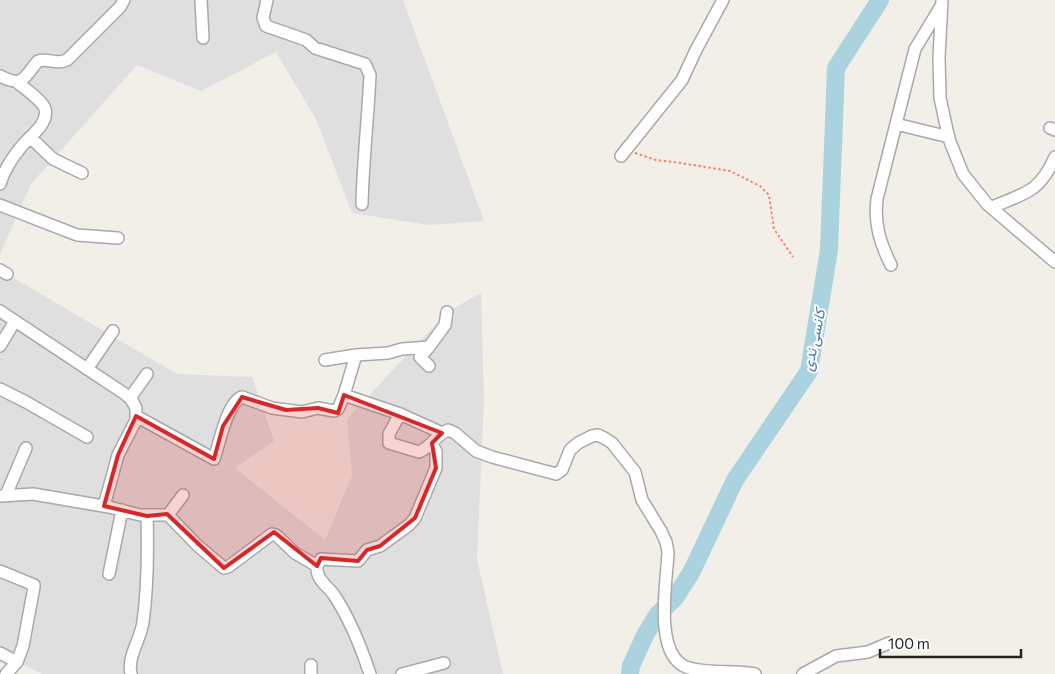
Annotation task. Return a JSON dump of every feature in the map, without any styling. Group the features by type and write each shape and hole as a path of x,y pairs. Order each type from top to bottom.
{"street":[{"path":"17,82 26,76 38,61 60,62 71,58 120,7 124,0"},
{"path":"201,0 203,38"},
{"path":"267,0 263,18 266,26 306,40 315,48 365,64 369,70 368,123 364,154 362,204"},
{"path":"623,153 682,80 723,0"},
{"path":"891,265 878,234 875,213 877,199 904,96 906,77 914,49 942,2"},
{"path":"942,2 939,57 940,90 949,137 963,174 974,189 992,207 1055,262"},
{"path":"0,76 12,82 17,82 41,102 46,109 43,121 6,168 0,182"},
{"path":"896,124 949,137"},
{"path":"30,137 53,159 82,173"},
{"path":"992,207 1035,188 1044,177 1055,156"},
{"path":"0,205 77,235 118,238"},
{"path":"0,311 130,398 136,408 136,420 118,455 104,506"},
{"path":"429,366 420,357 445,325 447,312"},
{"path":"0,346 15,321"},
{"path":"88,369 113,331"},
{"path":"325,360 429,347"},
{"path":"136,416 214,459 221,440 223,426 235,401 239,398 242,397 272,408 302,412 318,408 334,411 338,409 344,395 356,355"},
{"path":"130,398 147,374"},
{"path":"0,389 34,406 87,437"},
{"path":"344,395 400,414 442,433"},
{"path":"400,414 389,434 389,443 416,452 422,451 442,433 452,431 474,450 492,457 556,474 562,470 570,450 578,443 598,435 612,443 635,472 642,500 666,542 668,552 664,626 668,646 673,655 679,663 695,669 738,671 755,674"},
{"path":"370,674 345,613 332,593 319,579 316,573 317,566 321,558 358,561 367,550 380,546 409,525 415,518 436,468 436,451 431,444"},
{"path":"26,448 3,495 32,494 104,506 147,516 168,515 197,545 224,568 272,534 276,535 295,553 317,566"},
{"path":"168,515 183,495"},
{"path":"109,574 122,510"},
{"path":"131,674 130,664 141,635 146,598 148,562 147,516"},
{"path":"0,571 34,585 23,646 17,662 6,674"},
{"path":"803,674 836,656 868,652 889,644"},
{"path":"0,653 17,662"},
{"path":"402,674 444,663"}],"path":[{"path":"623,153 730,171 760,186 769,195 774,228 793,257"}],"highlighted area":[{"path":"344,395 442,433 432,443 436,468 415,518 380,546 367,550 358,561 321,558 317,566 274,532 224,568 167,514 147,516 104,506 118,455 136,416 214,459 223,426 242,397 286,410 318,408 338,413"}],"shaded area":[{"path":"0,0 403,0 484,221 429,225 352,213 316,119 276,52 201,91 137,65 31,184 0,254"},
{"path":"0,270 177,374 252,377 274,441 235,468 325,540 352,476 347,419 447,312 481,293 484,400 477,559 503,674 43,674 0,654"}],"waterway":[{"name":"کانسی ندی","path":"630,674 631,666 645,635 658,614 674,599 691,573 735,480 809,371 829,250 836,68 880,0"}]}
